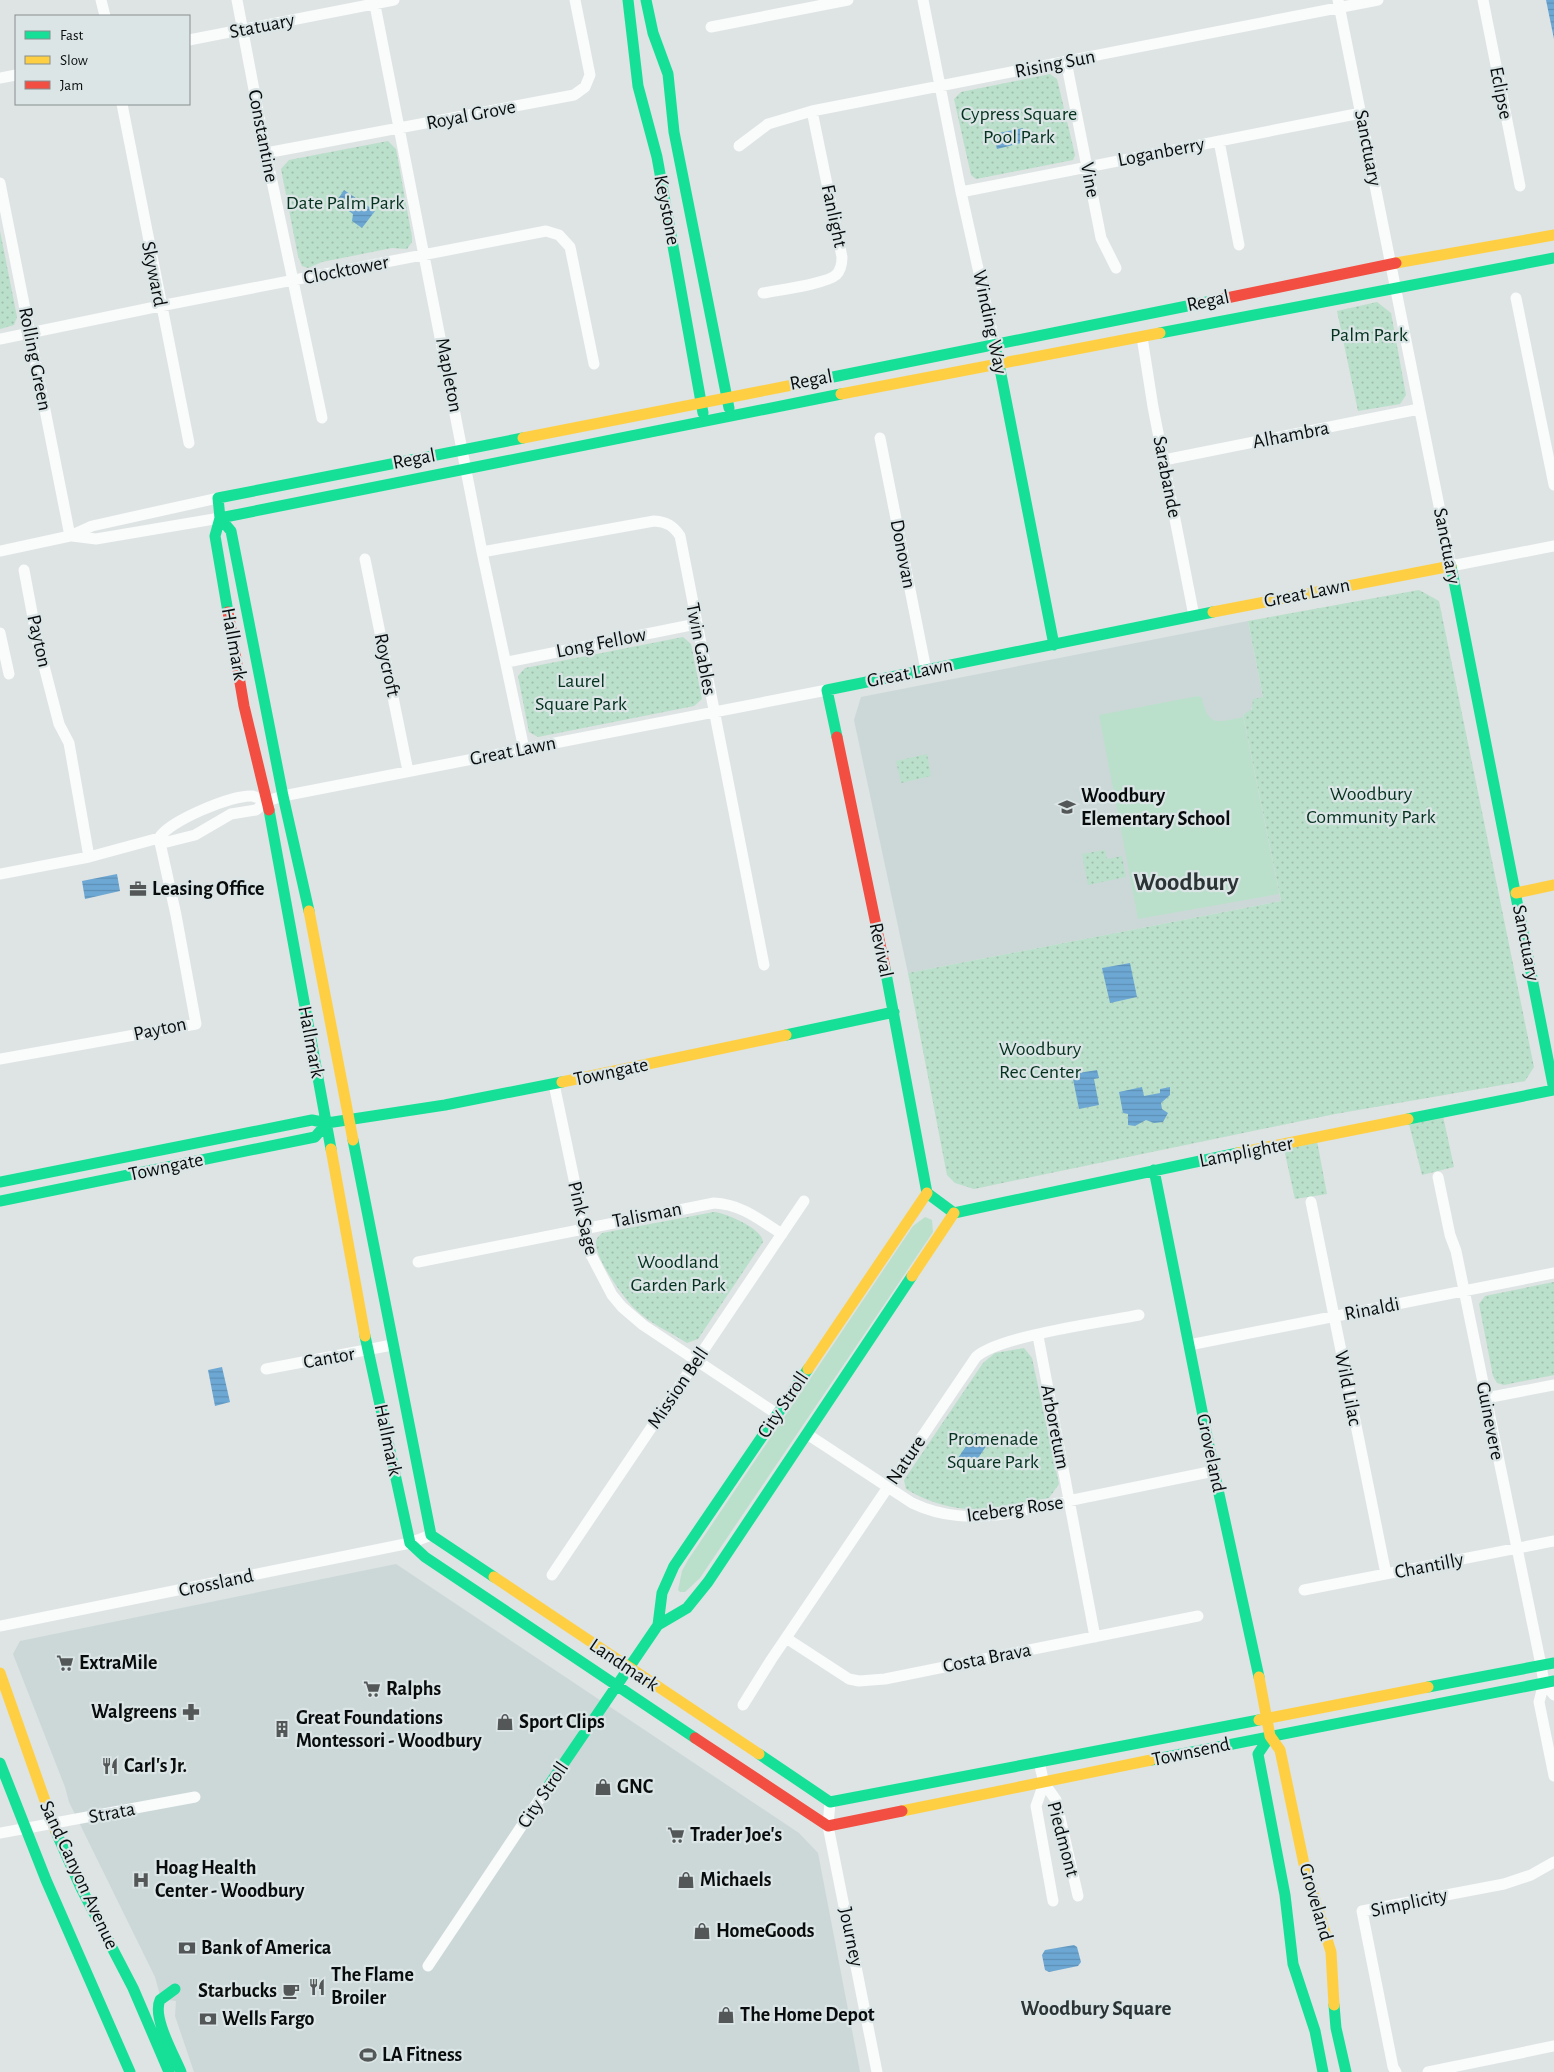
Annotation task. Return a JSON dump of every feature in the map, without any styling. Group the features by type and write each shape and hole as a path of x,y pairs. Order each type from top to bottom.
{"street":[{"path":"101,0 105,15"},
{"name":"Constantine","path":"237,0 266,154 322,418"},
{"name":"Statuary","path":"190,40 374,2 394,0"},
{"name":"Royal Grove","path":"266,154 566,96 580,91 585,87 590,75 575,0"},
{"name":"Keystone","path":"628,0 633,24 638,86 646,125 657,157 705,420"},
{"name":"Keystone","path":"646,0 653,33 668,74 674,132 731,415"},
{"path":"711,27 788,6 848,0"},
{"name":"Winding Way","path":"923,0 961,192 999,364 1054,645"},
{"name":"Rising Sun","path":"739,146 768,124 812,112 1339,4 1378,0"},
{"name":"Eclipse","path":"1483,0 1520,186"},
{"name":"Mapleton","path":"374,2 464,449 482,552 524,749"},
{"name":"Sanctuary","path":"1339,4 1554,1091"},
{"name":"Vine","path":"1066,61 1101,238 1116,268"},
{"path":"0,78 15,75"},
{"name":"Skyward","path":"122,105 160,306 189,443"},
{"name":"Fanlight","path":"763,292 830,279 840,271 842,258 812,112"},
{"name":"Loganberry","path":"961,192 1361,113"},
{"path":"1219,141 1239,245"},
{"name":"Rolling Green","path":"0,185 70,536"},
{"name":"Clocktower","path":"0,339 546,231 559,235 570,247 594,364"},
{"name":"Regal","path":"0,551 70,536 92,526 218,498 728,396 995,345 1391,264 1554,235"},
{"name":"Regal","path":"70,536 96,539 220,518 468,470 705,420 1554,258"},
{"path":"1516,298 1549,431 1554,486"},
{"name":"Sarabande","path":"1142,337 1194,616"},
{"name":"Alhambra","path":"1164,460 1419,409"},
{"name":"Donovan","path":"880,438 926,670"},
{"name":"Hallmark","path":"218,498 220,518 216,536 244,706 267,802 368,1350 410,1543"},
{"name":"Hallmark","path":"220,518 231,531 283,796 306,894 350,1121 353,1146 431,1536"},
{"name":"Twin Gables","path":"482,552 654,521 670,524 680,536 713,713 764,964"},
{"name":"Great Lawn","path":"267,802 283,796 713,713 1554,546"},
{"name":"Roycroft","path":"365,559 408,772"},
{"name":"Payton","path":"24,570 37,638 56,715 69,743 89,857"},
{"name":"Long Fellow","path":"506,662 696,624"},
{"path":"0,633 9,674"},
{"name":"Revival","path":"827,690 894,1012 927,1193"},
{"path":"0,874 89,857 158,838 164,830 205,808 252,796 267,802"},
{"path":"158,838 167,842 194,835 230,814 256,810 267,802"},
{"name":"Payton","path":"0,1059 196,1024 176,915 158,838"},
{"path":"1516,893 1554,885"},
{"name":"Towngate","path":"0,1182 312,1120 327,1123 350,1121 554,1084 894,1012"},
{"name":"Pink Sage","path":"554,1084 589,1251 596,1267 622,1307 643,1325 777,1414"},
{"name":"Lamplighter","path":"954,1213 1154,1170 1554,1091"},
{"name":"Towngate","path":"0,1201 315,1136 327,1123"},
{"name":"Groveland","path":"1154,1170 1214,1471 1270,1736 1280,1750 1304,1864 1330,1952 1336,2028 1346,2072"},
{"name":"Guinevere","path":"1438,1177 1464,1291 1541,1665"},
{"path":"927,1193 954,1213"},
{"name":"City Stroll","path":"658,1624 662,1593 674,1566 927,1193"},
{"name":"Mission Bell","path":"552,1575 804,1201"},
{"name":"Wild Lilac","path":"1311,1202 1386,1574"},
{"name":"Talisman","path":"418,1262 714,1203 729,1204 741,1208 782,1234"},
{"name":"City Stroll","path":"428,1966 658,1624 687,1608 807,1434 954,1213"},
{"name":"Rinaldi","path":"1189,1345 1554,1273"},
{"name":"Nature","path":"743,1705 786,1638 976,1357 984,1350 999,1344 1139,1316"},
{"name":"Arboretum","path":"1038,1336 1095,1636"},
{"name":"Cantor","path":"266,1369 392,1345"},
{"path":"1486,1398 1554,1385"},
{"name":"Iceberg Rose","path":"807,1434 887,1488 921,1507 948,1516 972,1518 1005,1514 1214,1471"},
{"name":"Crossland","path":"0,1626 410,1543 431,1536"},
{"name":"Landmark","path":"431,1536 830,1802"},
{"name":"Chantilly","path":"1304,1590 1554,1541"},
{"name":"Landmark","path":"410,1543 427,1558 616,1686 828,1826"},
{"name":"Costa Brava","path":"786,1638 841,1676 858,1681 885,1679 1198,1616"},
{"name":"Townsend","path":"830,1802 1554,1663"},
{"path":"1541,1665 1554,1695"},
{"name":"Sand Canyon Avenue","path":"0,1674 52,1823 81,1888 133,1988 169,2072"},
{"path":"1549,1682 1539,1702 1554,1776"},
{"name":"Townsend","path":"828,1826 1044,1784 1270,1736 1549,1682"},
{"name":"Groveland","path":"1270,1736 1258,1754 1285,1895 1293,1964 1315,2031 1323,2072"},
{"name":"Piedmont","path":"1039,1762 1044,1784 1056,1800 1078,1896"},
{"name":"Sand Canyon Avenue","path":"0,1763 23,1828 130,2072"},
{"name":"Piedmont","path":"1044,1784 1036,1806 1053,1901"},
{"name":"Strata","path":"0,1833 194,1797"},
{"name":"Journey","path":"830,1802 828,1826 877,2072"},
{"name":"Simplicity","path":"1396,2072 1393,2067 1362,1911 1504,1884 1531,1875 1554,1862"},
{"path":"175,1990 161,1999 158,2005 161,2021 181,2072"},
{"path":"1428,2072 1554,2046"}],"shaded area":[{"name":"Woodbury Elementary School","path":"1248,621 1263,697 1254,704 1249,713 1243,715 1281,901 908,973 854,720 861,697"},
{"path":"396,1564 799,1833 818,1853 860,2072 194,2072 175,2016 176,2001 161,1999 155,1977 69,1802 65,1787 13,1654 20,1641"}],"green space":[{"name":"Cypress Square Pool Park","path":"1050,74 1057,79 1075,155 1073,160 976,179 971,175 954,99 961,92"},
{"name":"Date Palm Park","path":"388,141 396,149 412,242 407,249 392,248 322,262 308,268 302,266 298,256 281,169 289,160"},
{"path":"0,231 17,317 14,325 0,329"},
{"name":"Palm Park","path":"1377,302 1391,313 1406,395 1400,404 1358,411 1337,311"},
{"path":"1419,590 1439,601 1534,1067 1525,1081 1335,1114 974,1189 955,1183 947,1175 908,973 1281,901 1243,715 1252,709 1253,699 1263,697 1248,621"},
{"name":"Laurel Square Park","path":"683,637 691,644 702,699 694,706 538,737 529,732 518,676 525,668"},
{"path":"1198,696 1202,698 1207,714 1215,721 1243,717 1279,894 1138,919 1099,715"},
{"path":"927,754 931,776 901,783 896,761"},
{"path":"1105,850 1107,859 1122,856 1126,877 1088,885 1082,854"},
{"path":"1443,1116 1454,1167 1422,1175 1409,1124"},
{"path":"1317,1141 1327,1194 1295,1199 1284,1149"},
{"name":"Woodland Garden Park","path":"714,1212 743,1222 757,1232 763,1242 698,1339 687,1343 647,1319 635,1309 617,1287 605,1268 597,1250 596,1241 602,1233"},
{"path":"925,1217 932,1220 933,1232 700,1578 685,1592 680,1592 678,1590 682,1571 688,1560 913,1226"},
{"path":"1554,1282 1554,1375 1504,1385 1497,1383 1493,1376 1479,1304 1485,1296"},
{"name":"Promenade Square Park","path":"1024,1348 1032,1358 1059,1484 1049,1498 993,1508 960,1508 925,1499 906,1489 904,1480 983,1363 995,1353"}],"water":[{"path":"1546,0 1554,0 1554,39"},
{"path":"1023,128 1025,142 997,149 994,134"},
{"path":"344,190 375,211 362,228 352,221 353,214 336,202"},
{"path":"117,874 120,891 85,899 82,881"},
{"path":"1130,963 1137,997 1110,1003 1102,968"},
{"path":"1097,1070 1099,1078 1094,1079 1099,1105 1079,1109 1072,1074"},
{"path":"1142,1087 1144,1096 1160,1093 1160,1089 1170,1087 1170,1095 1161,1103 1162,1109 1168,1113 1163,1122 1154,1123 1146,1120 1135,1126 1128,1125 1128,1114 1123,1113 1119,1092"},
{"path":"222,1367 230,1402 215,1406 208,1370"},
{"path":"975,1433 989,1442 972,1467 958,1458"},
{"path":"1074,1945 1077,1947 1081,1962 1078,1966 1049,1972 1045,1970 1042,1955 1045,1950"}],"traffic: fast":[{"path":"628,0 638,86 657,157 703,413"},
{"path":"646,0 653,33 668,74 674,132 729,408"},
{"path":"1160,333 1554,258"},
{"path":"823,379 1212,301"},
{"path":"997,354 1054,645"},
{"path":"220,518 841,394"},
{"path":"228,612 215,536 220,518 218,498 523,438"},
{"path":"220,518 231,531 283,796 309,911"},
{"path":"1408,1119 1554,1090 1451,566"},
{"path":"837,737 827,690 1213,612"},
{"path":"269,810 331,1149"},
{"path":"885,968 927,1193 954,1213 1238,1153"},
{"path":"786,1035 894,1012"},
{"path":"0,1182 312,1120 327,1123 445,1105 562,1082"},
{"path":"0,1201 315,1137 327,1123"},
{"path":"353,1140 431,1535 494,1577"},
{"path":"1154,1170 1214,1471 1259,1677"},
{"path":"658,1625 687,1608 708,1582 912,1276"},
{"path":"365,1336 410,1543 425,1557 695,1738"},
{"path":"549,1785 658,1625 662,1593 674,1566 808,1369"},
{"path":"1428,1687 1554,1663"},
{"path":"1151,1760 1554,1681"},
{"path":"759,1754 830,1802 1259,1720"},
{"path":"1270,1736 1258,1754 1285,1895 1293,1964 1315,2031 1323,2072"},
{"path":"0,1763 46,1880 130,2072"},
{"path":"56,1832 81,1888 133,1988 169,2072"},
{"path":"175,1989 160,2000 158,2007 161,2026 181,2072"},
{"path":"1334,2005 1336,2028 1346,2072"}],"traffic: slow":[{"path":"1396,263 1554,235"},
{"path":"841,394 1160,333"},
{"path":"523,438 823,379"},
{"path":"1213,612 1451,566"},
{"path":"1516,893 1554,885"},
{"path":"309,911 353,1140"},
{"path":"562,1082 786,1035"},
{"path":"1238,1153 1408,1119"},
{"path":"331,1149 365,1336"},
{"path":"808,1369 927,1193"},
{"path":"912,1276 954,1213"},
{"path":"494,1577 759,1754"},
{"path":"0,1673 56,1832"},
{"path":"1259,1677 1270,1736 1280,1750 1304,1864 1331,1952 1334,2005"},
{"path":"1259,1720 1428,1687"},
{"path":"902,1811 1151,1760"}],"traffic: jam":[{"path":"1212,301 1396,263"},
{"path":"228,612 244,706 269,810"},
{"path":"837,737 885,968"},
{"path":"695,1738 828,1826 902,1811"}],"place":[{"name":"Woodbury Elementary School","path":"1067,807"},
{"name":"Leasing Office","path":"138,889"},
{"name":"ExtraMile","path":"65,1663"},
{"name":"Ralphs","path":"372,1689"},
{"name":"Walgreens","path":"191,1712"},
{"name":"Sport Clips","path":"505,1722"},
{"name":"Great Foundations Montessori - Woodbury","path":"282,1729"},
{"name":"Carl's Jr.","path":"110,1766"},
{"name":"GNC","path":"603,1787"},
{"name":"Trader Joe's","path":"676,1835"},
{"name":"Hoag Health Center - Woodbury","path":"141,1880"},
{"name":"Michaels","path":"686,1880"},
{"name":"HomeGoods","path":"702,1931"},
{"name":"Bank of America","path":"187,1948"},
{"name":"The Flame Broiler","path":"317,1987"},
{"name":"Starbucks","path":"291,1991"},
{"name":"The Home Depot","path":"726,2015"},
{"name":"Wells Fargo","path":"208,2019"},
{"name":"LA Fitness","path":"368,2055"}],"district":[{"name":"Woodbury","path":"1186,882"},
{"name":"Woodbury Square","path":"1096,2008"}],"park label":[{"name":"Woodbury Community Park","path":"1371,806"},
{"name":"Woodbury Rec Center","path":"1040,1060"}]}
